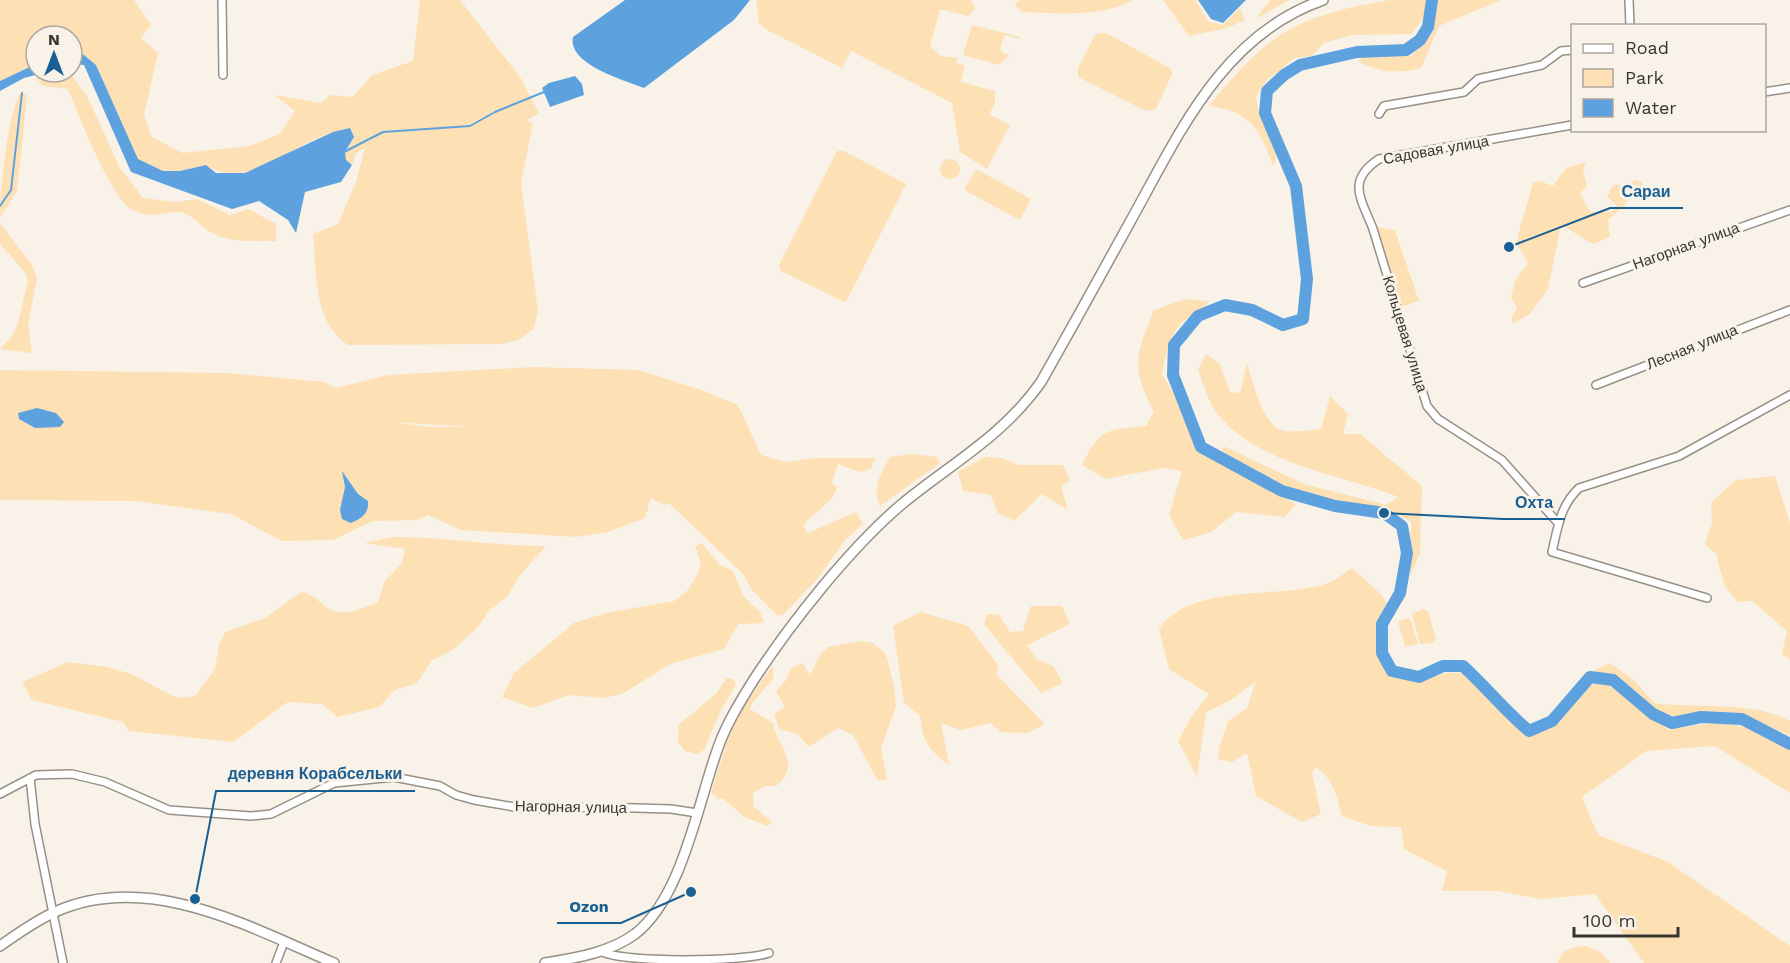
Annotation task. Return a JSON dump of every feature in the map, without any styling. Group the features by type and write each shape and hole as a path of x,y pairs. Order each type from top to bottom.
{"main road":[{"path":"545,963 600,951 634,934 664,902 730,718 754,680 793,627 872,532 901,505 1005,426 1023,407 1041,382 1198,103 1227,65 1272,24 1323,0"},
{"path":"0,946 54,913 96,900 154,898 181,903 216,914 334,963"}],"street":[{"path":"222,0 223,75"},
{"path":"1629,0 1630,24"},
{"path":"1379,114 1384,106 1464,92 1478,79 1542,65 1561,51 1571,50"},
{"path":"1766,92 1790,88"},
{"name":"Садовая улица","path":"1372,229 1361,203 1359,184 1361,174 1379,159 1571,125"},
{"name":"Нагорная улица","path":"1583,283 1790,210"},
{"name":"Кольцевая улица","path":"1372,229 1426,406 1438,419 1502,460 1558,523"},
{"name":"Лесная улица","path":"1596,385 1790,310"},
{"path":"1707,598 1552,552 1563,507 1579,488 1679,456 1790,395"},
{"name":"Нагорная улица","path":"0,794 36,775 72,774 105,782 170,810 251,816 271,814 334,783 394,777 429,783 474,800 526,809 630,808 697,813"},
{"path":"30,778 35,824 63,963"},
{"path":"276,963 284,942"},
{"path":"600,951 609,956 663,963 769,953"}],"green space":[{"path":"0,0 134,0 151,25 141,38 158,53 144,115 152,137 182,153 250,146 280,134 295,111 274,95 321,103 331,95 353,97 372,75 413,61 420,0 460,0 520,77 539,113 527,120 533,123 521,183 538,311 534,328 519,340 500,344 348,345 336,335 322,310 318,295 313,234 338,224 356,182 365,148 356,153 352,165 346,160 345,152 354,137 331,133 316,138 253,170 237,173 221,172 206,165 180,171 163,171 138,159 96,65 84,55 84,24 24,24 24,70 0,81"},
{"path":"756,0 972,0 976,8 968,16 940,9 930,47 941,56 958,58 957,63 965,66 961,82 995,91 995,104 989,114 1010,125 987,169 960,152 952,103 851,51 842,68 767,30 759,23"},
{"path":"1019,0 1133,0 1107,10 1064,13 1021,12 1015,5"},
{"path":"1163,0 1195,0 1209,22 1223,25 1240,8 1245,20 1227,28 1189,36"},
{"path":"1270,0 1289,0 1256,19"},
{"path":"1390,0 1427,0 1424,18 1411,34 1352,35 1324,43 1312,56 1295,58 1267,80 1256,97 1260,117 1268,127 1278,152 1273,166 1252,124 1234,112 1209,106 1249,60 1287,31 1330,13"},
{"path":"1438,0 1501,0 1439,26 1421,68 1388,71 1373,68 1358,61 1364,56 1411,56 1432,33"},
{"path":"972,25 1017,36 1022,40 1008,35 1004,36 1000,49 1003,53 1010,55 999,65 963,55"},
{"path":"1108,34 1171,69 1172,74 1156,109 1146,111 1078,77 1078,68 1095,35"},
{"path":"41,84 78,84 87,96 120,168 143,198 176,202 197,199 230,215 248,209 276,224 276,241 224,238 208,231 195,219 180,212 149,215 133,210 124,203 105,173 68,89"},
{"path":"22,92 27,96 17,191 0,218 3,172 9,132 17,100"},
{"path":"837,151 844,151 906,184 844,302 781,271 779,265"},
{"path":"950,159 957,162 960,169 957,176 950,179 943,176 940,169 943,162"},
{"path":"1586,162 1583,170 1587,186 1580,193 1590,212 1613,211 1617,205 1607,197 1613,185 1630,184 1634,180 1642,182 1645,190 1632,194 1623,207 1608,220 1610,237 1594,244 1561,225 1548,289 1530,314 1512,324 1512,317 1517,307 1511,298 1515,281 1528,263 1517,244 1518,235 1533,183 1540,181 1553,186 1566,168"},
{"path":"976,169 1031,199 1020,220 964,190"},
{"path":"0,223 32,265 37,278 28,324 32,353 0,349 11,338 18,323 28,280 24,271 0,244"},
{"path":"1376,227 1395,230 1419,301 1400,307"},
{"path":"1185,299 1208,301 1206,308 1179,326 1170,342 1162,374 1181,406 1196,448 1296,504 1285,517 1237,512 1211,532 1183,540 1169,515 1182,471 1163,468 1106,479 1082,465 1094,444 1106,433 1146,426 1154,412 1141,383 1139,372 1138,361 1143,339 1154,310"},
{"path":"1206,354 1219,363 1230,392 1240,393 1247,363 1263,409 1273,425 1279,429 1299,431 1321,429 1330,396 1348,414 1343,434 1360,434 1422,486 1420,553 1410,577 1411,522 1384,507 1346,503 1284,487 1222,452 1223,446 1304,484 1386,505 1398,497 1276,456 1254,445 1233,430 1216,412 1198,370"},
{"path":"533,367 638,370 698,389 738,405 761,455 786,462 815,458 875,458 871,469 860,472 838,464 832,483 837,487 835,493 803,526 808,533 856,512 863,524 846,539 818,578 784,614 778,616 752,590 743,574 669,503 664,505 651,498 645,518 608,532 576,537 461,530 428,515 417,520 373,521 333,540 282,541 231,514 135,501 0,500 0,370 227,373 324,382 336,388 388,375","holes":["392,422 470,427 429,427"]},
{"path":"912,454 937,457 940,463 880,506 877,487 880,475 890,457"},
{"path":"984,457 1002,458 1017,465 1063,465 1070,480 1061,486 1068,510 1042,494 1014,521 998,513 991,495 963,491 958,472"},
{"path":"1775,476 1790,523 1790,660 1782,654 1787,631 1752,601 1737,602 1724,584 1716,554 1705,544 1712,523 1711,502 1736,480"},
{"path":"393,537 546,546 520,575 507,597 490,610 478,627 453,650 431,661 417,683 395,690 379,707 337,717 322,704 288,702 233,742 129,731 123,722 32,700 22,682 68,662 107,667 131,674 177,698 195,696 215,669 219,645 225,632 265,618 301,592 310,595 330,609 342,612 354,611 378,602 385,581 402,563 405,549 364,543"},
{"path":"702,543 720,565 733,571 744,597 760,612 764,623 738,624 724,649 670,664 624,693 605,698 569,695 533,708 502,697 514,673 574,623 606,613 674,601 687,591 701,563 695,546"},
{"path":"1352,568 1382,595 1387,604 1380,621 1377,639 1380,656 1388,673 1419,683 1444,673 1461,673 1489,695 1504,716 1532,734 1556,726 1592,684 1609,684 1669,730 1704,724 1746,727 1790,749 1790,793 1715,746 1646,751 1582,797 1598,835 1668,862 1790,946 1790,963 1644,963 1595,894 1542,899 1497,891 1442,891 1447,871 1404,849 1401,827 1371,826 1342,816 1331,783 1316,767 1312,773 1321,814 1302,822 1256,796 1247,753 1232,762 1218,759 1219,748 1228,721 1247,708 1256,681 1233,699 1206,712 1197,777 1178,741 1192,716 1209,694 1169,669 1159,628 1175,614 1194,604 1215,598 1308,588 1331,582"},
{"path":"1031,606 1062,606 1070,624 1027,645 1036,659 1054,666 1062,683 1041,693 984,624 987,614 999,615 1010,632 1023,631"},
{"path":"1423,609 1428,611 1436,639 1434,643 1420,644 1412,614"},
{"path":"921,612 968,626 999,666 996,674 1045,724 1028,733 1000,732 991,723 961,730 941,723 949,765 936,754 925,739 920,716 904,703 893,626"},
{"path":"1410,618 1418,644 1405,647 1398,621"},
{"path":"862,641 873,643 886,654 894,686 896,706 881,748 887,780 878,781 853,735 838,728 809,747 797,734 779,729 774,714 785,707 776,691 786,680 791,668 803,663 810,675 821,653 828,647"},
{"path":"1610,663 1635,681 1654,703 1758,710 1790,721 1790,736 1748,716 1711,714 1674,718 1653,711 1615,678 1596,673 1595,670"},
{"path":"773,665 773,679 752,703 750,709 773,723 788,762 784,778 776,786 764,786 753,793 753,806 772,822 767,826 744,817 724,799 718,799 711,792 734,721"},
{"path":"727,678 733,679 736,685 721,710 704,750 697,754 685,751 678,742 679,724 716,694"},
{"path":"1586,946 1602,953 1610,963 1558,963 1565,952 1572,948"}],"water":[{"path":"625,0 750,0 734,20 644,88 599,70 579,55 574,47 573,37"},
{"path":"1198,0 1246,0 1223,23 1211,19"},
{"path":"84,55 96,65 138,159 163,171 180,171 206,165 216,173 245,173 333,132 350,128 354,137 345,152 346,160 352,165 341,182 305,192 296,233 288,220 259,201 232,209 131,172 84,65"},
{"path":"24,70 24,78 0,91 0,81"},
{"path":"575,76 582,84 584,95 550,107 542,88 549,83"},
{"path":"37,408 56,413 64,422 60,427 35,428 19,419 18,413"},
{"path":"342,471 358,494 368,501 364,515 351,523 342,519 340,510 345,487"}],"waterway":[{"path":"1432,0 1428,27 1420,40 1406,50 1357,52 1300,65 1284,75 1267,91 1265,113 1296,186 1307,279 1303,319 1283,325 1252,310 1225,305 1198,316 1174,345 1173,375 1201,447 1282,491 1335,506 1384,513 1402,526 1407,553 1400,593 1382,624 1382,653 1392,671 1419,677 1443,666 1463,666 1529,731 1552,721 1590,677 1613,680 1653,714 1672,723 1701,717 1742,719 1790,744"},
{"path":"344,152 383,132 470,126 495,112 544,92"},
{"path":"0,206 11,190 22,93"}],"place":[{"name":"Сараи","path":"1509,247"},
{"name":"Охта","path":"1384,513"},
{"name":"Ozon","path":"691,892"},
{"name":"деревня Корабсельки","path":"195,899"}]}
